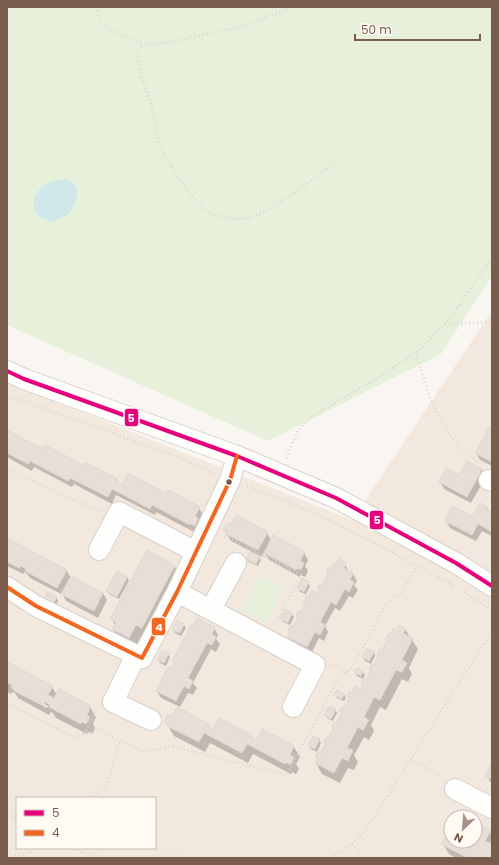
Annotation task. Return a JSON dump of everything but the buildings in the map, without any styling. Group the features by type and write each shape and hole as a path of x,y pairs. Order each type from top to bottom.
{"street":[{"path":"7,371 24,379 237,456 336,498 456,563 492,586"},
{"path":"7,587 36,606 142,658 178,592 230,480 237,456"},
{"path":"99,550 119,512 196,552"},
{"path":"211,610 236,563"},
{"path":"178,592 315,665 293,707"},
{"path":"136,655 113,702 151,720"},
{"path":"455,789 492,808"}],"path":[{"path":"96,7 100,21 106,27 143,44 165,43 250,25 291,7"},
{"path":"143,44 138,50 138,62 155,120 157,138 176,171 193,196 204,208 219,216 238,220 249,219 272,208 296,192 335,162"},
{"path":"285,460 298,432 311,417 386,373 424,346 452,316 492,258"},
{"path":"445,324 492,322"},
{"path":"416,351 428,390 437,412 466,454 488,469 490,481"},
{"path":"7,395 178,457 230,480 269,493 334,522 455,586 492,610"},
{"path":"7,468 115,519"},
{"path":"225,536 301,575 266,639"},
{"path":"75,849 85,854 100,856 334,857 352,844 367,828 492,631"},
{"path":"7,703 73,737 98,730 120,740 107,786 92,797"},
{"path":"410,760 453,781 455,789"},
{"path":"7,814 16,818"},
{"path":"352,844 363,858"},
{"path":"7,856 30,854 32,849"}],"shaded area":[{"path":"492,311 492,858 7,858 7,382 352,520"}],"green space":[{"path":"7,7 492,7 492,276 441,354 268,441 7,325"},
{"path":"260,574 284,587 266,623 242,610"}],"water":[{"path":"67,179 75,185 77,191 75,203 69,213 66,216 52,222 40,217 34,209 33,204 35,196 41,188 47,184"}],"transit line":[{"name":"5","path":"7,371 24,379 237,456 336,498 456,563 492,586"},
{"name":"4","path":"7,587 36,606 142,658 177,592 230,480 237,456"}]}
